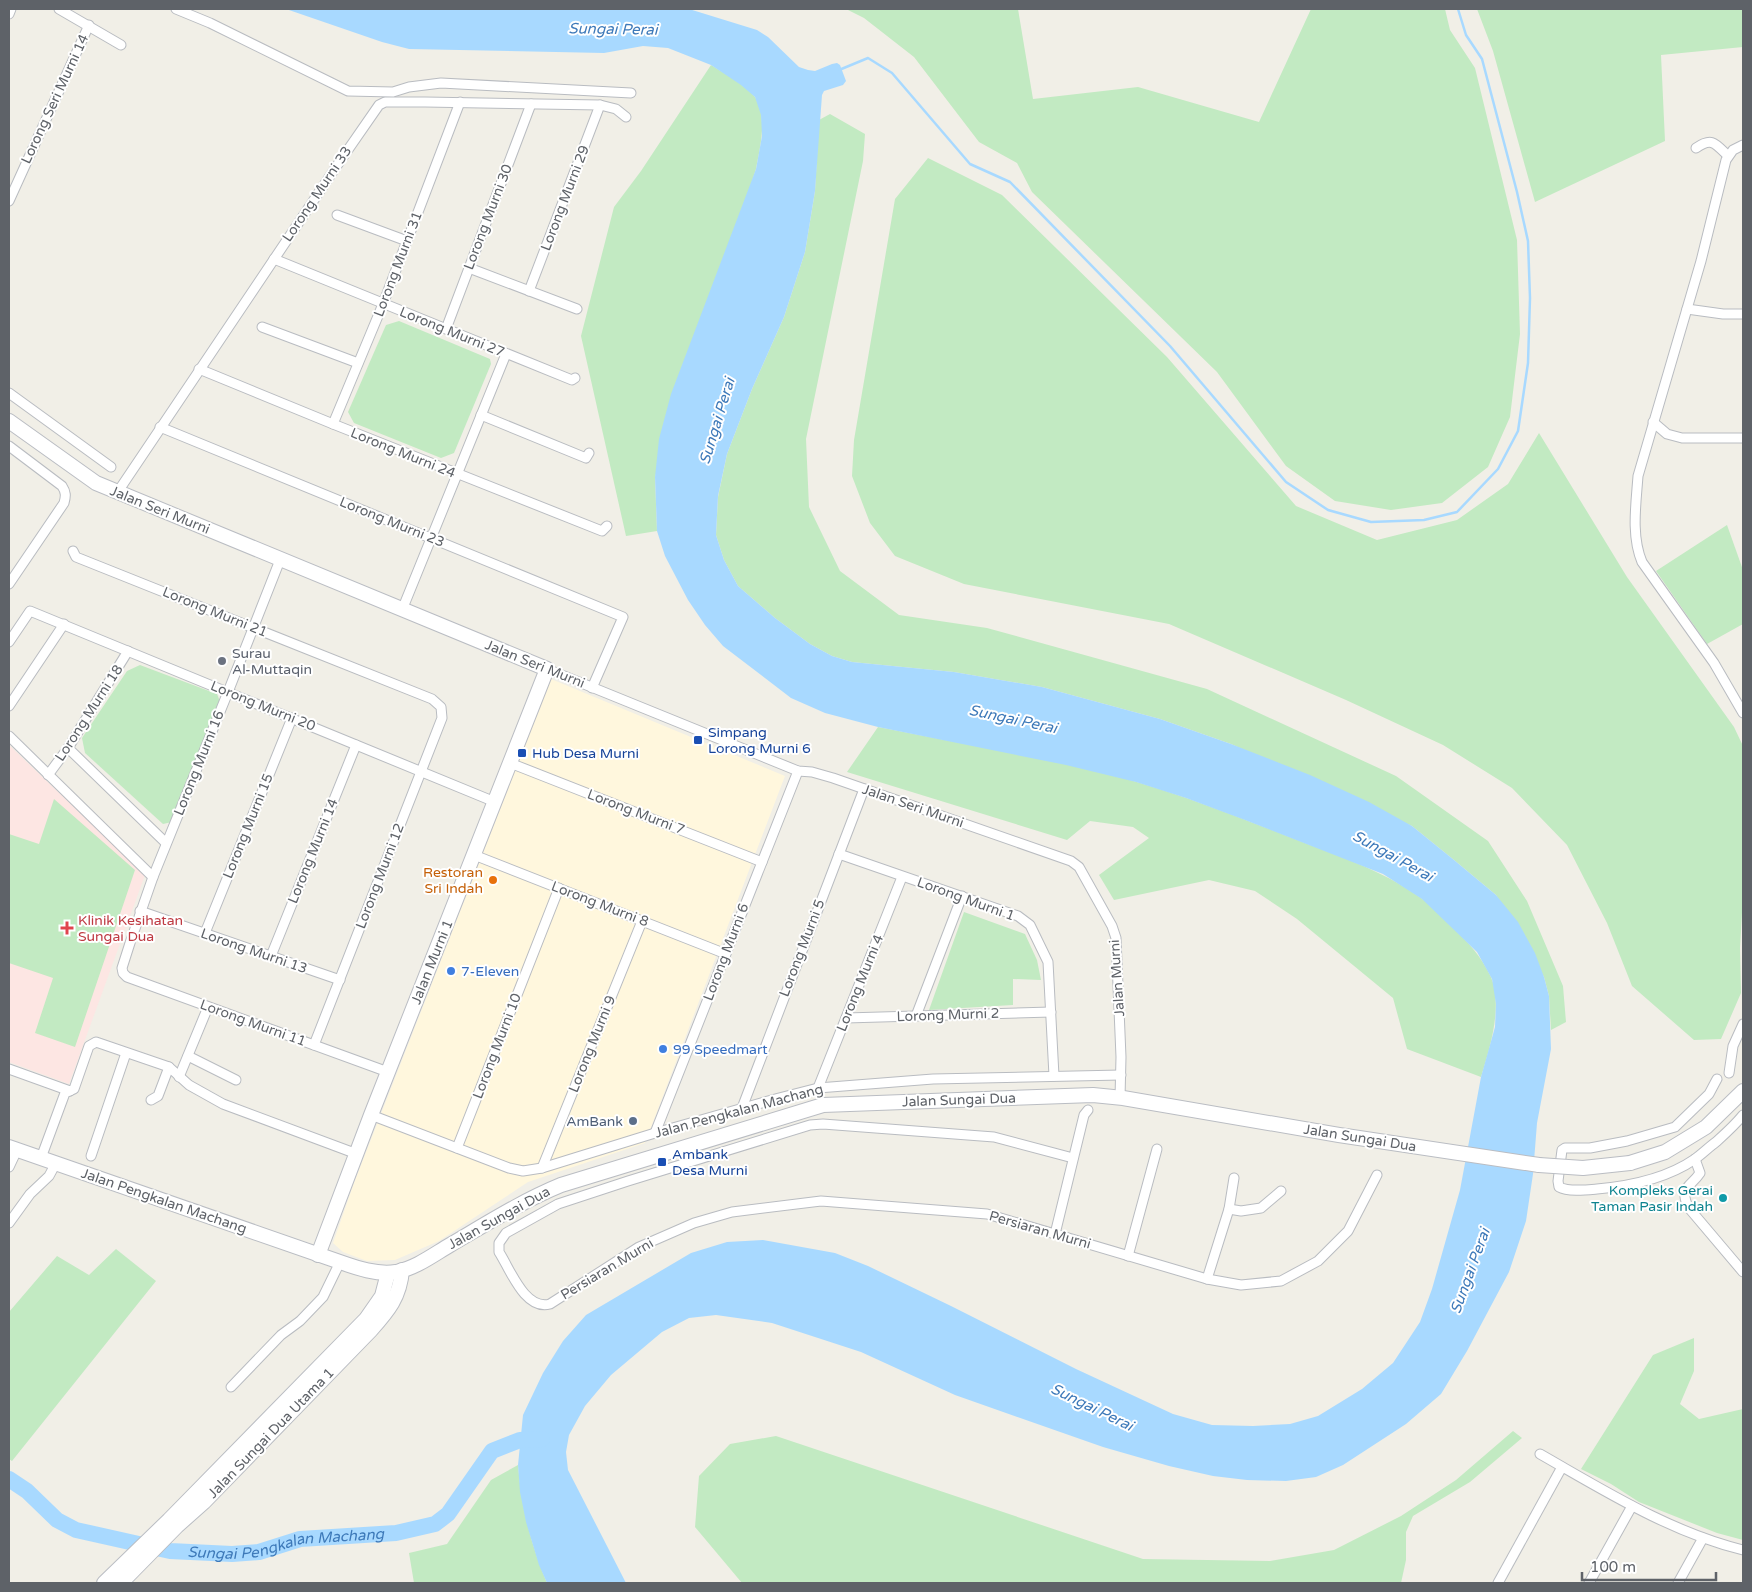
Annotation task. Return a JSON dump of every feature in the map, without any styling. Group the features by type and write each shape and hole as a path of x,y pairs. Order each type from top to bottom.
{"main road":[{"name":"Jalan Seri Murni","path":"9,420 80,473 117,493 547,669"},
{"name":"Jalan Murni 1","path":"318,1255 371,1115 547,669"},
{"name":"Jalan Sungai Dua","path":"318,1255 381,1272 402,1270 419,1263 541,1193 561,1185 823,1105 1093,1095 1540,1165 1583,1168 1630,1163 1665,1152 1706,1127 1743,1091"},
{"name":"Jalan Pengkalan Machang","path":"13,1149 318,1255"},
{"path":"381,1272 380,1283 389,1298 419,1263"},
{"name":"Jalan Sungai Dua Utama 1","path":"104,1583 121,1578 366,1319 389,1298 401,1283 402,1270"}],"street":[{"path":"9,14 11,9"},
{"path":"59,9 122,45"},
{"path":"176,9 210,23 348,91 392,92 409,87 441,83 631,93"},
{"name":"Lorong Seri Murni 14","path":"9,201 89,25"},
{"name":"Lorong Murni 33","path":"117,493 379,105 385,102 460,102 600,105 616,108 626,117"},
{"name":"Lorong Murni 31","path":"332,424 383,304 460,102"},
{"name":"Lorong Murni 30","path":"446,329 531,104"},
{"name":"Lorong Murni 29","path":"529,291 600,105"},
{"path":"1696,148 1708,142 1713,142 1728,156"},
{"path":"1743,145 1733,150 1728,156 1687,309 1638,476 1635,510 1637,549 1648,572 1714,663 1743,713"},
{"path":"337,215 407,241"},
{"name":"Lorong Murni 27","path":"274,259 506,354 572,380 575,378"},
{"path":"469,268 577,309"},
{"path":"1687,309 1723,314 1743,314"},
{"path":"262,327 358,363"},
{"path":"402,610 506,354"},
{"name":"Lorong Murni 24","path":"200,369 332,424 602,531 607,526"},
{"path":"9,393 111,467"},
{"path":"481,415 586,458 589,453"},
{"path":"1653,422 1667,434 1682,438 1743,438"},
{"name":"Lorong Murni 23","path":"160,427 623,617 592,688"},
{"path":"9,446 62,486 65,491 64,503 9,584"},
{"name":"Lorong Murni 21","path":"73,551 76,557 432,699 441,707"},
{"name":"Lorong Murni 16","path":"122,968 140,911 166,843 280,560"},
{"name":"Lorong Murni 20","path":"9,642 30,610 495,802"},
{"path":"9,706 64,624"},
{"name":"Lorong Murni 18","path":"48,774 68,748 128,651"},
{"name":"Jalan Seri Murni","path":"547,669 798,771 812,772 864,789 1065,858 1079,867"},
{"name":"Lorong Murni 12","path":"314,1045 442,718 441,707"},
{"name":"Lorong Murni 15","path":"204,933 292,718"},
{"path":"9,736 153,877"},
{"name":"Lorong Murni 14","path":"271,956 356,745"},
{"path":"68,748 166,843"},
{"name":"Lorong Murni 7","path":"510,763 762,862"},
{"name":"Lorong Murni 6","path":"655,1133 798,771"},
{"name":"Lorong Murni 5","path":"742,1108 864,789"},
{"name":"Lorong Murni 1","path":"839,854 1018,916 1030,925 1048,962 1054,1076"},
{"name":"Lorong Murni 8","path":"474,855 726,954"},
{"name":"Jalan Murni","path":"1079,867 1112,926 1116,938 1121,1075 1120,1098"},
{"name":"Lorong Murni 4","path":"818,1088 902,877"},
{"name":"Lorong Murni 10","path":"457,1148 559,888"},
{"path":"916,1016 962,896"},
{"name":"Lorong Murni 13","path":"140,911 340,980"},
{"name":"Lorong Murni 9","path":"542,1168 642,920"},
{"name":"Lorong Murni 11","path":"122,968 123,973 127,977 388,1072"},
{"path":"180,1077 208,1007"},
{"name":"Lorong Murni 2","path":"846,1018 1051,1012"},
{"path":"1729,1073 1733,1046 1743,1024"},
{"path":"41,1158 65,1094 74,1089 89,1046 96,1042 169,1067 189,1085 222,1104 357,1154"},
{"path":"91,1156 126,1052"},
{"path":"188,1056 236,1080"},
{"path":"151,1100 158,1096 169,1067"},
{"path":"9,1069 70,1091"},
{"name":"Jalan Pengkalan Machang","path":"371,1115 509,1168 523,1171 542,1168 655,1133 818,1088 933,1079 1121,1075"},
{"path":"1717,1078 1710,1094 1675,1127 1627,1142 1562,1150 1559,1187 1563,1189 1619,1187 1665,1174 1694,1159 1735,1125 1743,1115"},
{"path":"1054,1234 1084,1115 1088,1110"},
{"path":"800,1111 810,1125"},
{"path":"800,1111 800,1127"},
{"name":"Persiaran Murni","path":"1073,1158 994,1137 823,1124 810,1125 558,1204 506,1234 499,1243 499,1252 524,1294 535,1303 545,1305 550,1304 639,1247 694,1223 741,1211 820,1201 987,1214 1207,1279 1241,1285 1281,1281 1318,1261 1348,1230 1377,1175"},
{"path":"9,1167 13,1149"},
{"path":"1128,1256 1157,1149"},
{"path":"1694,1159 1700,1173 1687,1186 1685,1199 1688,1208 1743,1272"},
{"path":"9,1223 30,1194 49,1176 56,1164"},
{"path":"1207,1279 1229,1209 1234,1178"},
{"path":"1229,1209 1241,1211 1261,1208 1281,1191"},
{"path":"231,1387 281,1335 300,1321 323,1297 340,1262"},
{"path":"1540,1454 1632,1506 1703,1538 1743,1550"},
{"path":"1498,1583 1562,1467"},
{"path":"1588,1583 1632,1506"},
{"path":"1678,1583 1703,1538"}],"shaded area":[{"path":"551,679 785,776 645,1143 528,1182 439,1241 395,1260 367,1261 343,1252 333,1243 354,1183"},
{"name":"Klinik Kesihatan Sungai Dua","path":"9,745 145,875 69,1084 9,1062"}],"green space":[{"path":"846,9 1018,9 1033,99 1138,87 1259,122 1311,9 1445,9 1450,30 1475,68 1517,240 1520,334 1510,417 1488,467 1442,503 1391,510 1335,501 1286,466 1217,372 1032,192 1017,163 979,142 914,57 864,18"},
{"path":"1477,9 1743,9 1743,47 1661,55 1665,141 1535,202 1493,51"},
{"path":"711,65 741,84 755,97 759,105 762,133 756,169 655,477 657,531 626,536 581,336 614,207 641,171"},
{"path":"830,114 865,134 863,161 806,439 809,507 840,571 899,615 987,628 1207,689 1396,776 1488,841 1527,901 1563,986 1566,1022 1551,1030 1549,996 1544,977 1496,895 1412,826 1231,744 1160,719 1042,687 954,672 852,662 832,656 810,644 775,618 738,586 724,560 716,535 718,497 727,454 752,389 784,317 805,252 815,191 819,120"},
{"path":"928,158 1002,195 1167,357 1296,506 1377,540 1457,520 1508,484 1539,433 1627,577 1734,727 1743,746 1741,993 1721,1039 1694,1040 1632,986 1607,923 1567,845 1512,788 1443,745 1346,700 1169,624 964,584 895,556 870,523 852,476 854,440 895,199"},
{"path":"399,321 490,359 491,364 454,453 441,458 354,423 348,412 386,325"},
{"path":"1727,525 1743,570 1743,624 1707,644 1656,571"},
{"path":"140,665 217,694 221,704 172,822 163,824 85,753 82,738 127,671"},
{"path":"878,727 1045,759 1148,785 1218,809 1339,856 1373,870 1406,888 1430,905 1464,939 1479,956 1491,977 1496,1001 1494,1027 1481,1077 1407,1049 1393,998 1297,919 1255,891 1209,880 1114,900 1099,875 1149,838 1133,827 1090,821 1067,840 847,772"},
{"name":"Klinik Kesihatan Sungai Dua","path":"54,799 135,870 75,1047 35,1033 53,978 9,963 9,834 39,844"},
{"path":"964,912 1025,934 1037,960 1041,980 1013,979 1013,1005 929,1010"},
{"path":"116,1249 156,1281 12,1461 9,1459 9,1312 57,1256 89,1275"},
{"path":"1694,1338 1694,1371 1680,1404 1699,1419 1743,1409 1743,1540 1717,1533 1639,1502 1611,1484 1581,1469 1653,1355"},
{"path":"1513,1431 1522,1438 1470,1482 1413,1516 1406,1532 1406,1560 1401,1583 742,1583 695,1527 699,1476 730,1444 776,1436 1143,1559 1270,1561 1334,1550 1401,1516 1456,1480"},
{"path":"518,1465 528,1525 547,1583 414,1583 409,1553 447,1544 491,1480"}],"water":[{"name":"Sungai Perai","path":"286,9 689,9 757,30 768,37 799,67 815,71 832,64 837,63 840,65 846,81 843,85 824,91 822,95 815,191 805,252 784,317 752,389 727,454 718,496 716,535 724,560 738,586 775,618 810,644 832,656 852,662 954,672 1042,687 1160,719 1310,775 1369,802 1412,826 1496,895 1518,922 1535,953 1549,996 1551,1049 1537,1123 1533,1174 1526,1221 1509,1272 1467,1351 1441,1394 1406,1424 1343,1465 1316,1477 1286,1481 1247,1480 1213,1476 1169,1466 1103,1447 955,1395 861,1352 772,1323 716,1315 689,1318 662,1332 611,1375 585,1406 569,1435 566,1452 568,1470 626,1583 547,1583 539,1565 526,1522 520,1492 518,1465 523,1415 543,1373 563,1341 586,1315 691,1253 727,1242 763,1240 835,1253 868,1266 1076,1369 1173,1414 1212,1425 1253,1426 1290,1424 1318,1416 1362,1389 1393,1363 1420,1322 1432,1289 1460,1190 1481,1077 1495,1027 1496,1004 1492,979 1477,952 1422,899 1383,874 1186,798 1136,782 1066,765 878,727 825,713 791,698 723,646 705,625 688,600 665,556 657,531 655,477 659,439 671,394 756,169 762,136 761,115 755,97 741,85 711,65 668,48 643,46 604,53 409,49 382,42"}],"waterway":[{"path":"839,70 868,58 892,73 970,164 1010,182 1170,346 1286,482 1328,510 1371,522 1424,520 1457,512 1498,469 1518,431 1528,363 1530,298 1528,241 1482,59 1466,35 1458,9"},
{"name":"Sungai Pengkalan Machang","path":"9,1479 27,1491 57,1520 76,1530 170,1551 232,1554 259,1552 300,1539 396,1533 435,1524 448,1514 492,1451 520,1440 542,1439"}],"place":[{"name":"Surau Al-Muttaqin","path":"222,661"},
{"name":"Simpang Lorong Murni 6","path":"698,740"},
{"name":"Hub Desa Murni","path":"522,753"},
{"name":"Restoran Sri Indah","path":"493,880"},
{"name":"Klinik Kesihatan Sungai Dua","path":"67,928"},
{"name":"7-Eleven","path":"451,971"},
{"name":"99 Speedmart","path":"663,1049"},
{"name":"AmBank","path":"633,1121"},
{"name":"Ambank Desa Murni","path":"662,1162"},
{"name":"Kompleks Gerai Taman Pasir Indah","path":"1723,1198"}]}
